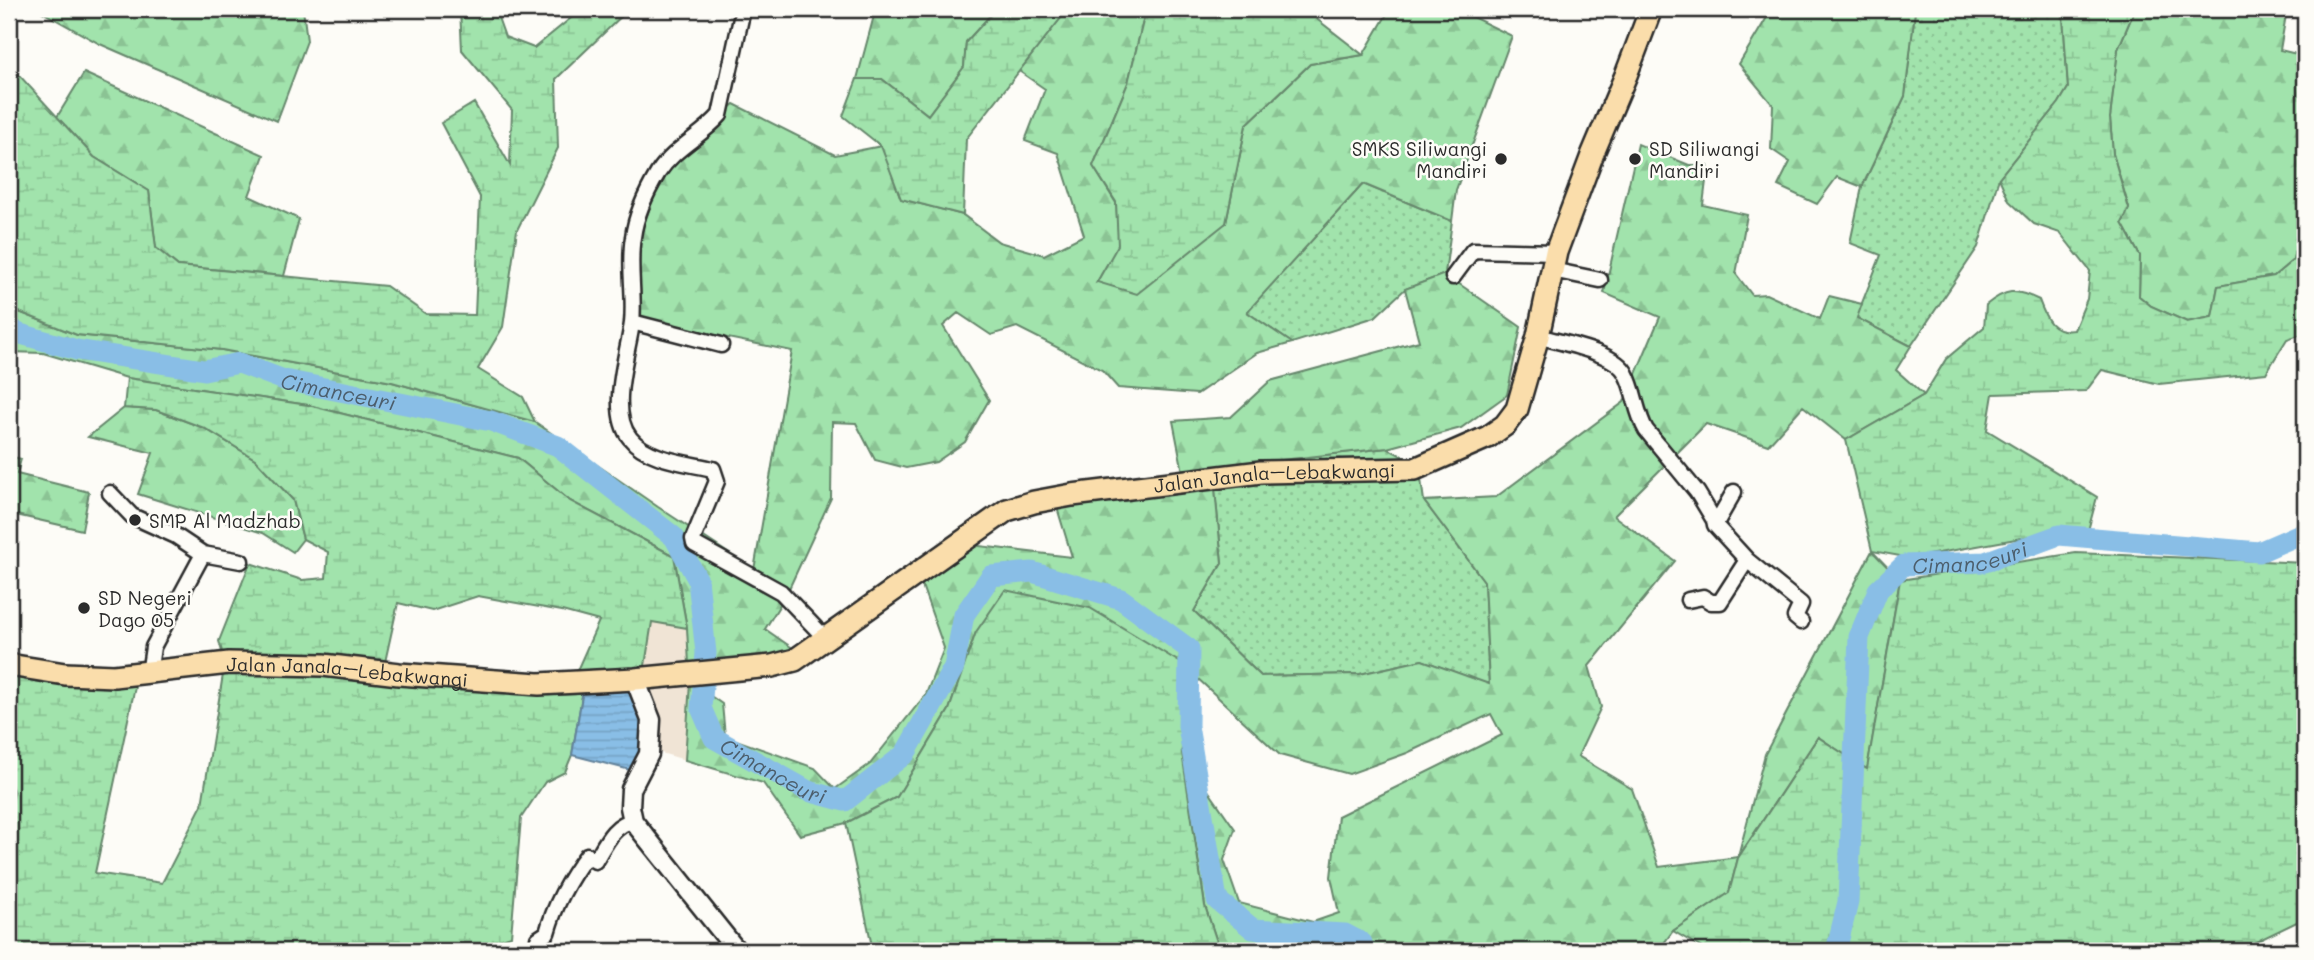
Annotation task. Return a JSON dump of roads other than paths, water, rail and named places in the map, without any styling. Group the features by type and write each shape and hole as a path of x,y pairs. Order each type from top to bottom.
{"main road":[{"name":"Jalan Janala–Lebakwangi","path":"9,665 65,674 114,676 229,663 323,666 539,684 635,679 772,666 794,660 826,639 1007,510 1072,495 1261,472 1415,469 1488,437 1505,425 1517,409 1538,336 1554,261 1592,153 1651,9"}],"street":[{"path":"743,9 720,115 710,127 671,155 640,205 632,239 632,322 620,401 624,428 629,438 645,452 713,469 717,474 717,481 693,539 694,544 781,592 826,639"},
{"path":"1453,277 1473,250 1554,261 1600,280"},
{"path":"632,322 721,345"},
{"path":"1538,336 1609,357 1620,364 1627,375 1646,430 1697,492 1715,525 1747,560 1801,604 1795,617 1801,622"},
{"path":"1715,525 1734,492"},
{"path":"110,493 132,516 176,536 203,554 241,561"},
{"path":"149,674 153,647 203,554"},
{"path":"1688,600 1703,597 1711,602 1720,602 1747,560"},
{"path":"635,679 651,720 649,754 631,789 630,807 633,821 737,951"},
{"path":"537,951 538,939 547,933 553,912 569,878 587,855 595,861 611,835 623,822 633,821"}],"water":[{"path":"630,682 651,713 642,773 572,755 584,684"}],"waterway":[{"name":"Cimanceuri","path":"9,326 17,333 77,350 204,370 239,363 284,380 491,421 558,446 674,537 698,580 706,653 701,708 714,738 808,791 845,801 905,754 954,667 964,615 991,576 1032,572 1121,599 1189,649 1188,726 1217,900 1253,929 1345,934 1362,943 1364,951"},
{"name":"Cimanceuri","path":"1836,951 1848,902 1859,637 1878,590 1904,565 1985,562 2059,535 2259,552 2305,532"}],"place":[{"name":"SMKS Siliwangi Mandiri","path":"1501,159"},
{"name":"SD Siliwangi Mandiri","path":"1635,159"},
{"name":"SMP Al Madzhab","path":"135,520"},
{"name":"SD Negeri Dago 05","path":"84,608"}]}
